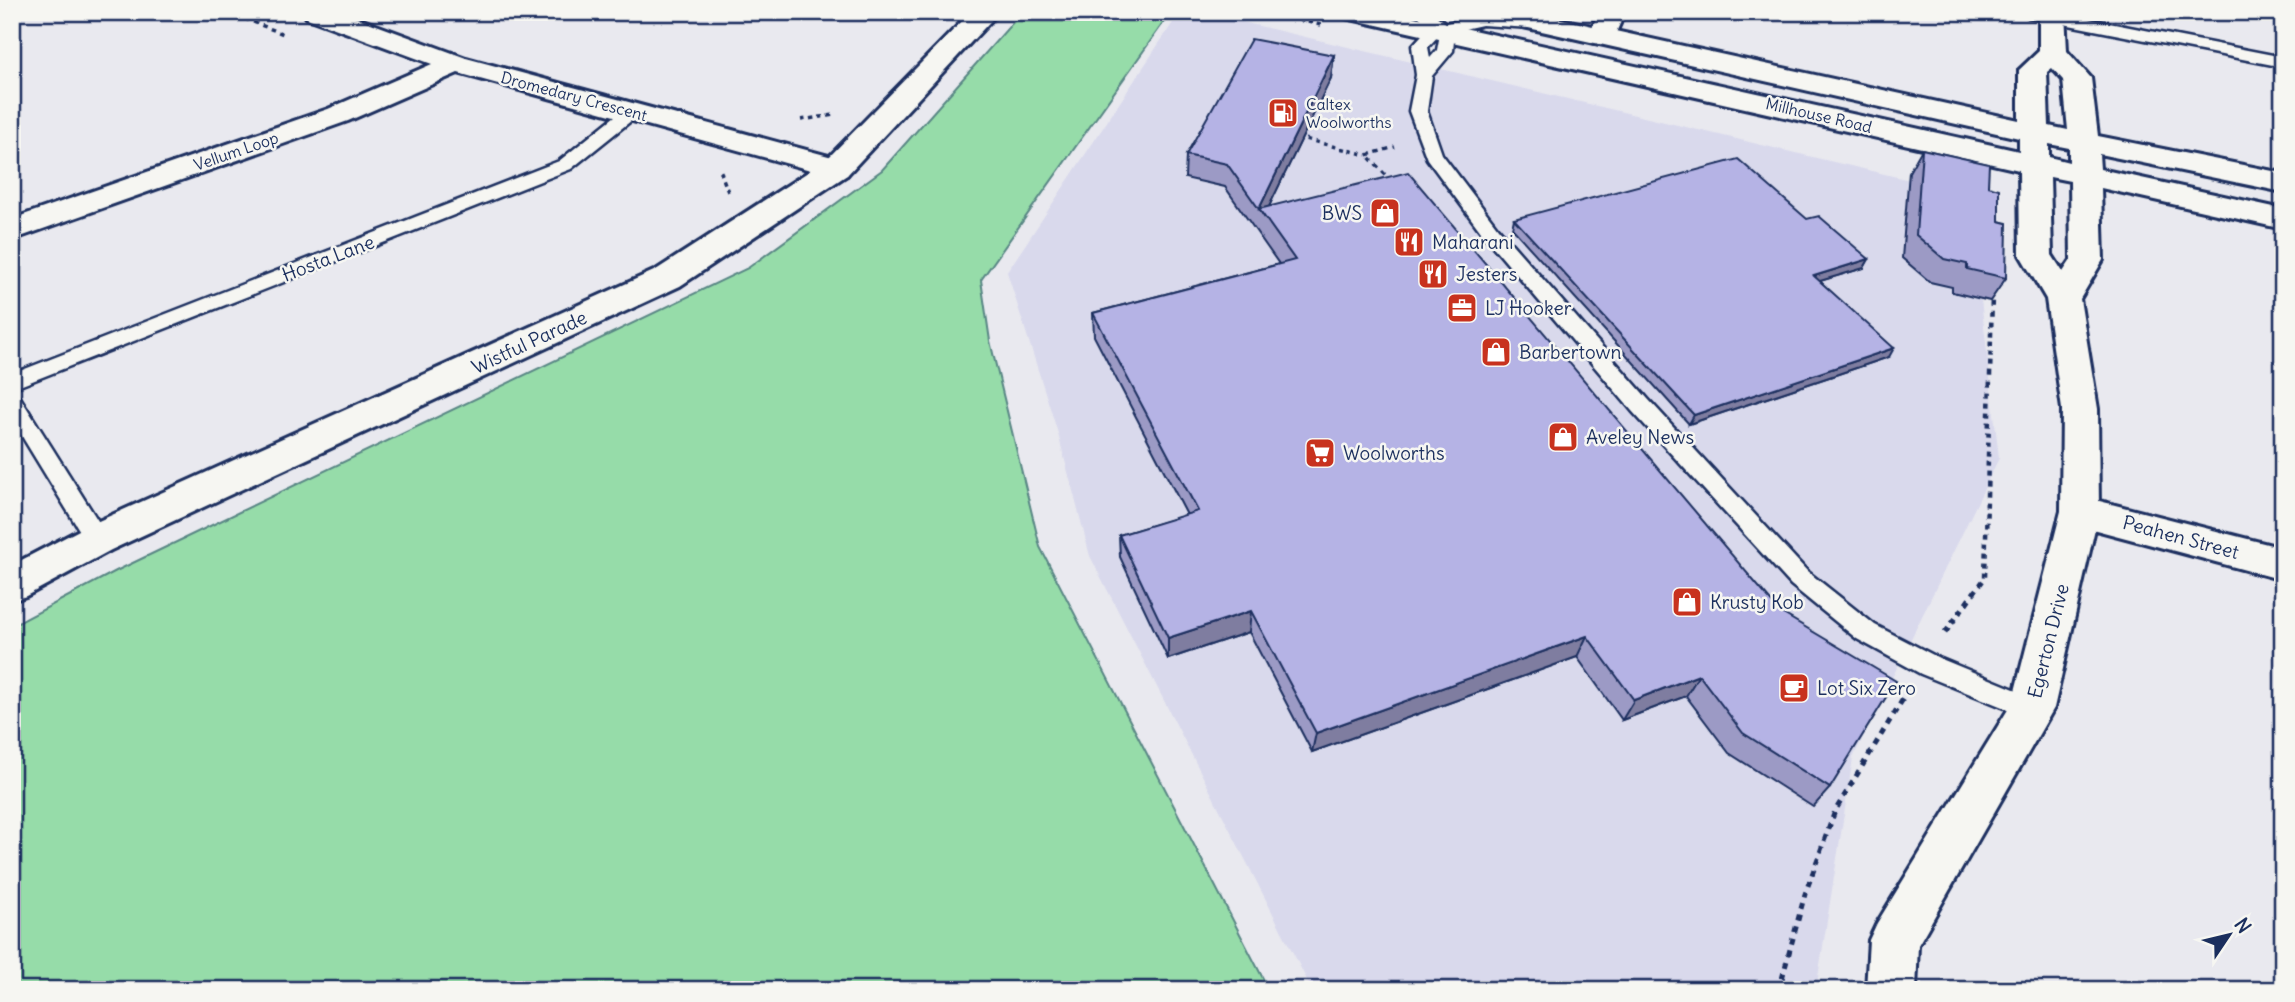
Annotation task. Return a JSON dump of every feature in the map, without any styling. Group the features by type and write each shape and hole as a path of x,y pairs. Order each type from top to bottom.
{"street":[{"name":"Dromedary Crescent","path":"316,12 457,64 836,168"},
{"name":"Wistful Parade","path":"12,584 97,539 668,278 836,168 986,12"},
{"name":"Millhouse Road","path":"1355,12 1437,26 2283,219"},
{"name":"Millhouse Road","path":"1492,12 1540,22 1607,24 2033,132 2283,183"},
{"path":"2044,14 2053,52 2077,78 2084,142 2087,260 2063,299"},
{"name":"Egerton Drive","path":"1891,990 1894,940 2032,708 2080,510 2080,410 2063,299 2036,255 2033,70 2053,52"},
{"name":"Vellum Loop","path":"12,230 338,115 457,64"},
{"name":"Peahen Street","path":"2080,510 2283,564"}],"lane":[{"path":"2044,14 2283,62"},
{"path":"1540,22 1482,20 1437,26 1445,51 1424,75 1418,111 1433,155 1499,242 1640,405 1799,578 1866,632 1924,663 2032,708"},
{"name":"Hosta Lane","path":"12,382 565,165 631,112"},
{"path":"12,402 97,539"}],"path":[{"path":"1294,136 1367,155"},
{"path":"1779,990 1805,894 1835,811 1924,663 1985,578 1992,289"}],"shaded area":[{"path":"1180,12 1200,12 1969,194 1999,458 1853,758 1816,990 1312,990 1090,556 1057,430 1007,272"}],"green space":[{"path":"1022,12 1171,12 981,280 990,341 1040,547 1269,990 12,990 12,626 116,571 748,268 882,170"}],"building":[{"path":"1251,39 1334,55 1259,209 1408,172 1780,612 1896,681 1830,788 1743,733 1699,675 1634,700 1587,636 1316,733 1251,611 1168,638 1119,535 1198,511 1093,313 1295,260 1227,164 1186,155"},
{"path":"1922,149 1989,164 1988,186 1999,189 1999,221 2007,223 2006,278 1967,269 1967,264 1944,259 1916,235"},
{"path":"1738,159 1807,219 1819,216 1869,259 1814,276 1894,348 1694,415 1514,219"}],"place":[{"name":"Caltex Woolworths","path":"1283,113"},
{"name":"BWS","path":"1385,213"},
{"name":"Maharani","path":"1409,242"},
{"name":"Jesters","path":"1433,274"},
{"name":"LJ Hooker","path":"1462,308"},
{"name":"Barbertown","path":"1496,352"},
{"name":"Aveley News","path":"1563,437"},
{"name":"Woolworths","path":"1320,453"},
{"name":"Krusty Kob","path":"1687,602"},
{"name":"Lot Six Zero","path":"1794,688"}]}
